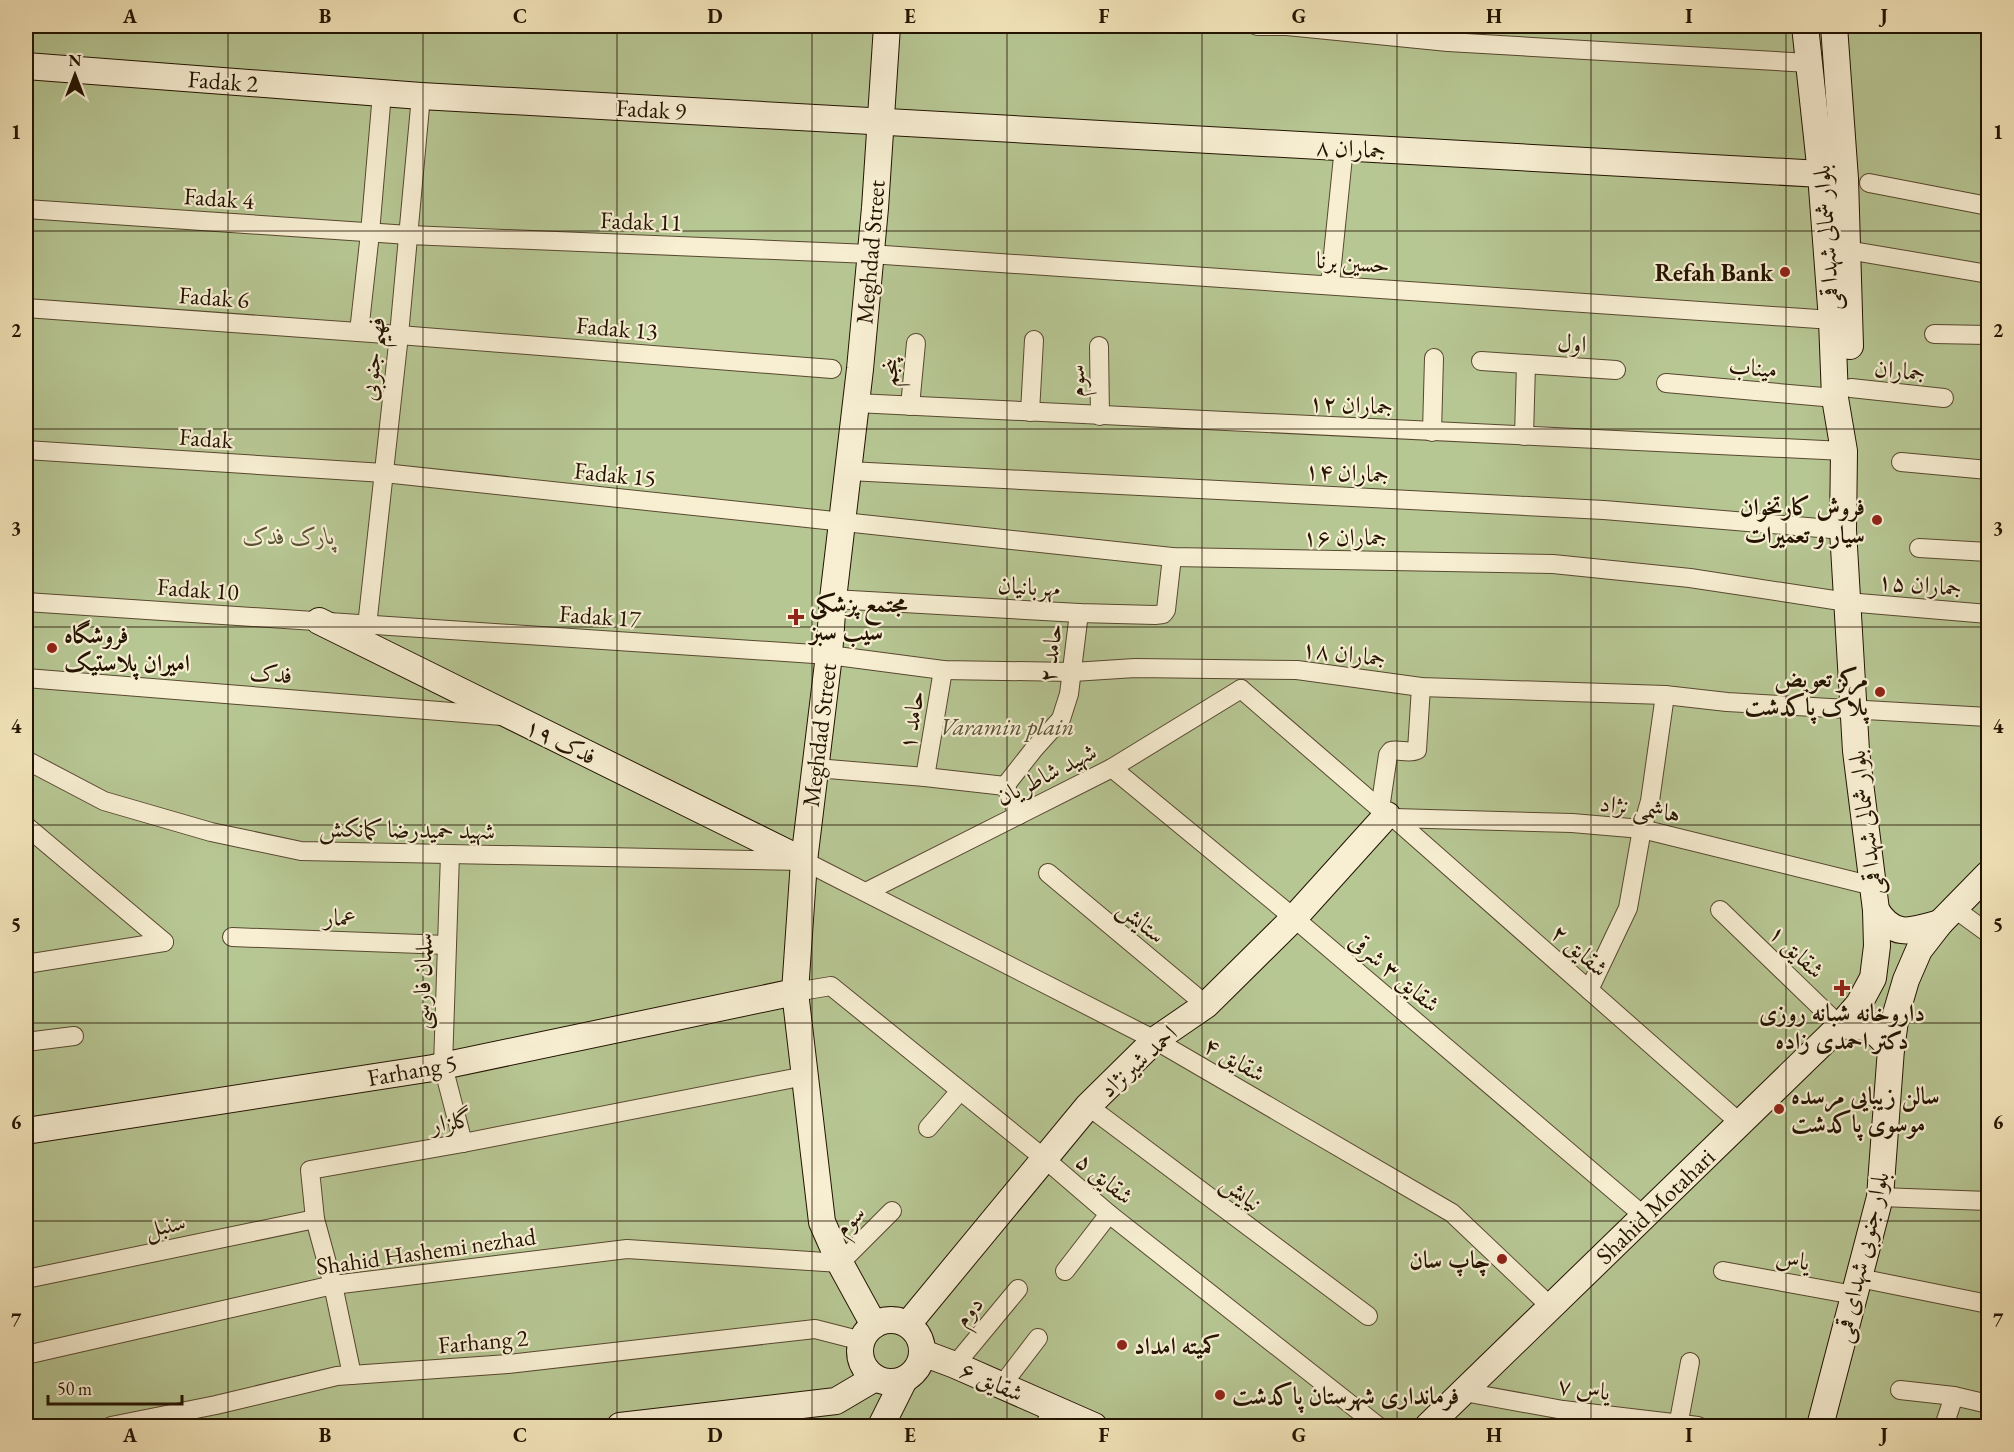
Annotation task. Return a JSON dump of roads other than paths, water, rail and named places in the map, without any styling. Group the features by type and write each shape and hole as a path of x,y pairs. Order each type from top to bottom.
{"main road":[{"name":"Meghdad Street","path":"868,1333 822,1222 795,992 804,861 829,655 875,208 887,26"},
{"name":"بلوار شمالی شهدا قمی","path":"1805,26 1821,174 1832,320 1843,393"},
{"name":"بلوار شمالی شهدا قمی","path":"1834,26 1845,179 1847,250 1843,393 1843,530 1856,751 1874,898 1877,946 1873,978"},
{"name":"Fadak 2","path":"26,66 421,96"},
{"name":"Fadak 9","path":"421,96 880,122"},
{"name":"جماران ۸","path":"880,122 1821,174"},
{"name":"فدک ۱۹","path":"319,621 804,861"},
{"name":"احمد شیرنژاد","path":"908,1324 1088,1106 1155,1040 1206,1005 1294,918 1387,814"},
{"path":"1874,898 1882,921 1901,931 1912,931 1947,916 1989,874"},
{"name":"بلوار جنوبی شهدای قمی","path":"1820,1426 1880,1197 1891,1049 1896,1014 1906,980 1919,950 1947,916"},
{"name":"Shahid Motahari","path":"1428,1426 1840,1026 1859,1004 1873,978"},
{"name":"Farhang 5","path":"26,1131 443,1066 795,992"},
{"path":"1840,1026 1867,1027 1878,1033 1891,1049"},
{"path":"881,1426 904,1380 920,1364 923,1353 916,1332 908,1324 897,1320 885,1320 868,1333 860,1351 862,1362 875,1378 894,1382 904,1380"},
{"name":"شقایق ۶","path":"923,1353 1002,1385 1049,1417 1094,1426"},
{"path":"620,1426 751,1419 836,1401 875,1378"}],"street":[{"path":"1257,26 1449,34 1810,63"},
{"name":"فهیم جنوبی","path":"359,332 382,93"},
{"name":"فهیم جنوبی","path":"367,626 399,335 421,96"},
{"path":"1330,284 1344,147"},
{"path":"1869,183 1989,206"},
{"name":"Fadak 4","path":"26,209 409,235"},
{"name":"Fadak 11","path":"409,235 870,254"},
{"path":"1847,250 1989,274"},
{"name":"حسین برنا","path":"870,254 1832,320"},
{"name":"Fadak 6","path":"26,308 399,335"},
{"path":"1934,334 1989,335"},
{"name":"Fadak 13","path":"399,335 832,369"},
{"path":"1030,412 1034,340"},
{"name":"پنجم","path":"910,406 916,343"},
{"name":"سوم","path":"1099,346 1100,416"},
{"path":"1432,432 1434,358"},
{"name":"اول","path":"1481,361 1616,370"},
{"name":"اول","path":"1524,436 1526,364"},
{"name":"میناب","path":"1666,383 1843,393"},
{"name":"جماران","path":"1843,393 1944,398"},
{"name":"جماران ۱۲","path":"856,403 1844,452"},
{"name":"Fadak","path":"26,450 384,473"},
{"path":"1900,462 1989,470"},
{"name":"جماران ۱۴","path":"849,471 1604,510 1843,530"},
{"name":"Fadak 15","path":"384,473 842,522"},
{"name":"جماران ۱۶","path":"842,522 1172,557 1553,564 1690,578 1847,602"},
{"path":"1918,548 1989,552"},
{"name":"مهربانیان","path":"833,599 1155,615 1163,614 1166,610 1172,557"},
{"name":"Fadak 10","path":"26,602 367,626"},
{"name":"جماران ۱۵","path":"1847,602 1989,614"},
{"name":"حامد ۲","path":"1005,786 1061,719 1070,694 1079,613"},
{"name":"Fadak 17","path":"367,626 829,655"},
{"name":"جماران ۱۸","path":"829,655 943,670 1073,672 1135,668 1297,670 1421,687 1665,695 1727,702 1989,717"},
{"path":"1240,669 1240,688"},
{"name":"حامد ۱","path":"925,777 943,670"},
{"name":"فدک","path":"26,678 512,717"},
{"path":"1387,814 1388,755 1395,750 1414,752 1417,750 1421,687"},
{"name":"شهید شاطریان","path":"866,892 1112,768 1240,688"},
{"name":"شقایق ۲","path":"1240,688 1740,1123"},
{"path":"1589,990 1628,908 1642,828 1650,801 1665,695"},
{"name":"شهید حمیدرضا کمانکش","path":"26,760 104,801 211,832 300,851 804,861"},
{"path":"816,768 1005,786 1019,814"},
{"name":"شقایق ۳ شرقی","path":"1112,768 1294,918 1644,1216"},
{"name":"هاشمی نژاد","path":"1387,814 1642,828 1874,898"},
{"path":"26,826 164,942 26,964"},
{"name":"سلمان فارسی","path":"450,854 443,1066 463,1143"},
{"name":"شقایق ۴","path":"804,861 1155,1040 1452,1213 1551,1306"},
{"name":"ستایش","path":"1048,873 1206,1005"},
{"name":"شقایق ۱","path":"1720,910 1840,1026"},
{"path":"1947,916 1989,933"},
{"name":"عمار","path":"232,937 447,945"},
{"name":"شقایق ۵","path":"795,992 831,986 1045,1159 1109,1214 1378,1426"},
{"path":"26,1042 74,1036"},
{"name":"گلزار","path":"352,1375 333,1285 315,1219 310,1170 463,1143 805,1076"},
{"path":"928,1128 960,1091"},
{"name":"نیایش","path":"1088,1106 1368,1316"},
{"path":"1880,1197 1989,1201"},
{"name":"سوم","path":"840,1263 892,1211"},
{"path":"1065,1272 1109,1214"},
{"name":"سنبل","path":"26,1279 315,1219"},
{"name":"Shahid Hashemi nezhad","path":"26,1355 333,1285 627,1249 840,1263"},
{"name":"یاس","path":"1723,1271 1989,1304"},
{"name":"دوم","path":"955,1365 1018,1289"},
{"name":"Farhang 2","path":"111,1426 216,1405 337,1376 508,1364 815,1329 868,1333"},
{"path":"1002,1385 1038,1338"},
{"path":"1679,1426 1690,1362"},
{"path":"1900,1390 1954,1396 1989,1404"},
{"name":"یاس ۷","path":"1464,1392 1563,1410 1679,1426 1698,1426"},
{"path":"1944,1426 1954,1396"}],"place":[{"name":"Refah Bank","path":"1785,272"},
{"name":"فروش کارتخوان سیار و تعمیرات","path":"1877,520"},
{"name":"مجتمع پزشکی سیب سبز","path":"796,617"},
{"name":"فروشگاه امیران پلاستیک","path":"52,648"},
{"name":"مرکز تعویض پلاک پاکدشت","path":"1880,692"},
{"name":"داروخانه شبانه روزی دکتر احمدی زاده","path":"1842,988"},
{"name":"سالن زیبایی مرسده موسوی پاکدشت","path":"1779,1109"},
{"name":"چاپ سان","path":"1502,1259"},
{"name":"کمیته امداد","path":"1122,1345"},
{"name":"فرمانداری شهرستان پاکدشت","path":"1220,1395"}],"park label":[{"name":"پارک فدک","path":"289,535"},
{"name":"Varamin plain","path":"1007,726"}]}
